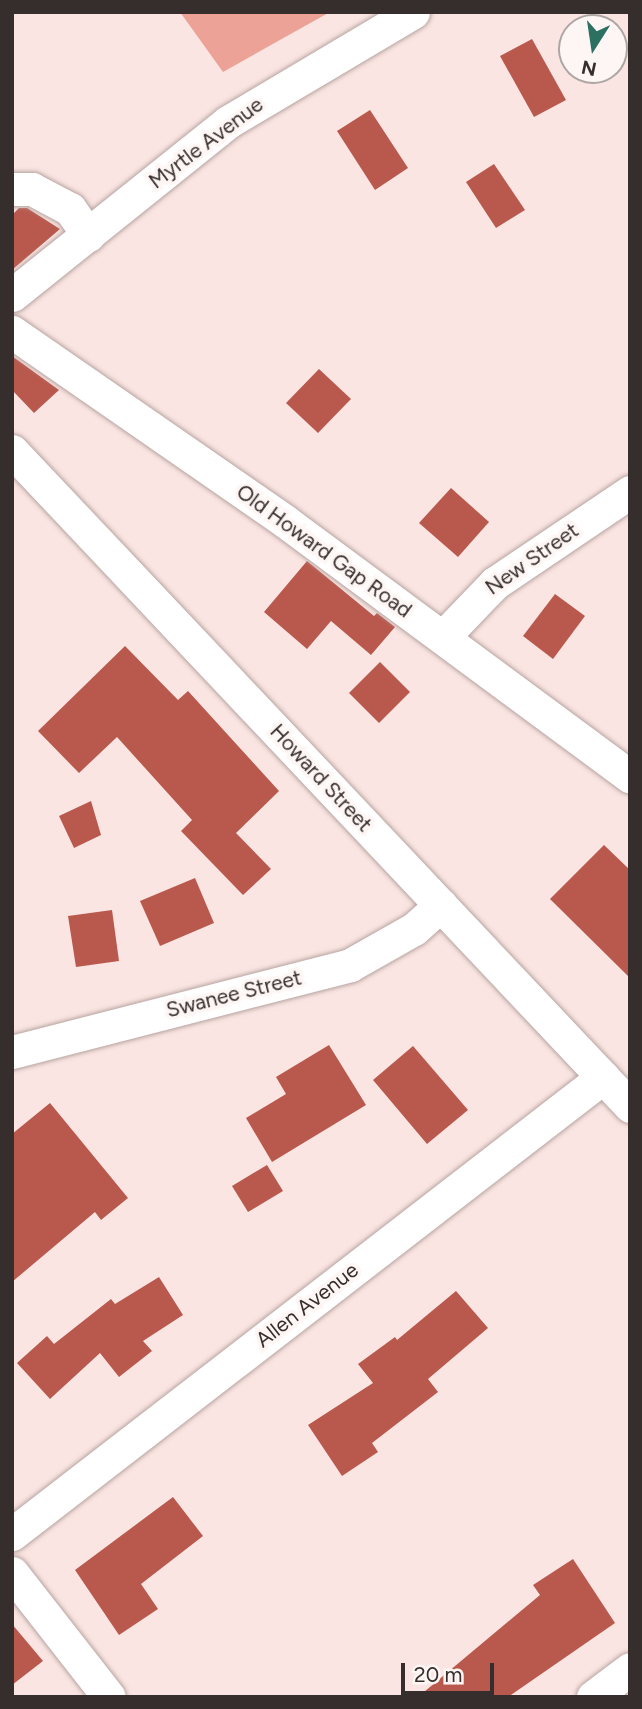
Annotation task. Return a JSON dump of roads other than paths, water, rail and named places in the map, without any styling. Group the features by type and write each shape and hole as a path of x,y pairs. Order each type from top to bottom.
{"street":[{"name":"Myrtle Avenue","path":"12,295 257,102 413,12"},
{"path":"12,189 32,189 70,209 88,234"},
{"name":"Old Howard Gap Road","path":"12,332 443,637 630,777"},
{"name":"Howard Street","path":"12,451 630,1106"},
{"name":"New Street","path":"443,637 495,583 630,492"},
{"name":"Swanee Street","path":"12,1052 351,965 414,929 441,905"},
{"name":"Allen Avenue","path":"12,1534 603,1077"},
{"path":"12,1573 109,1697"},
{"path":"593,1697 630,1669"}]}
